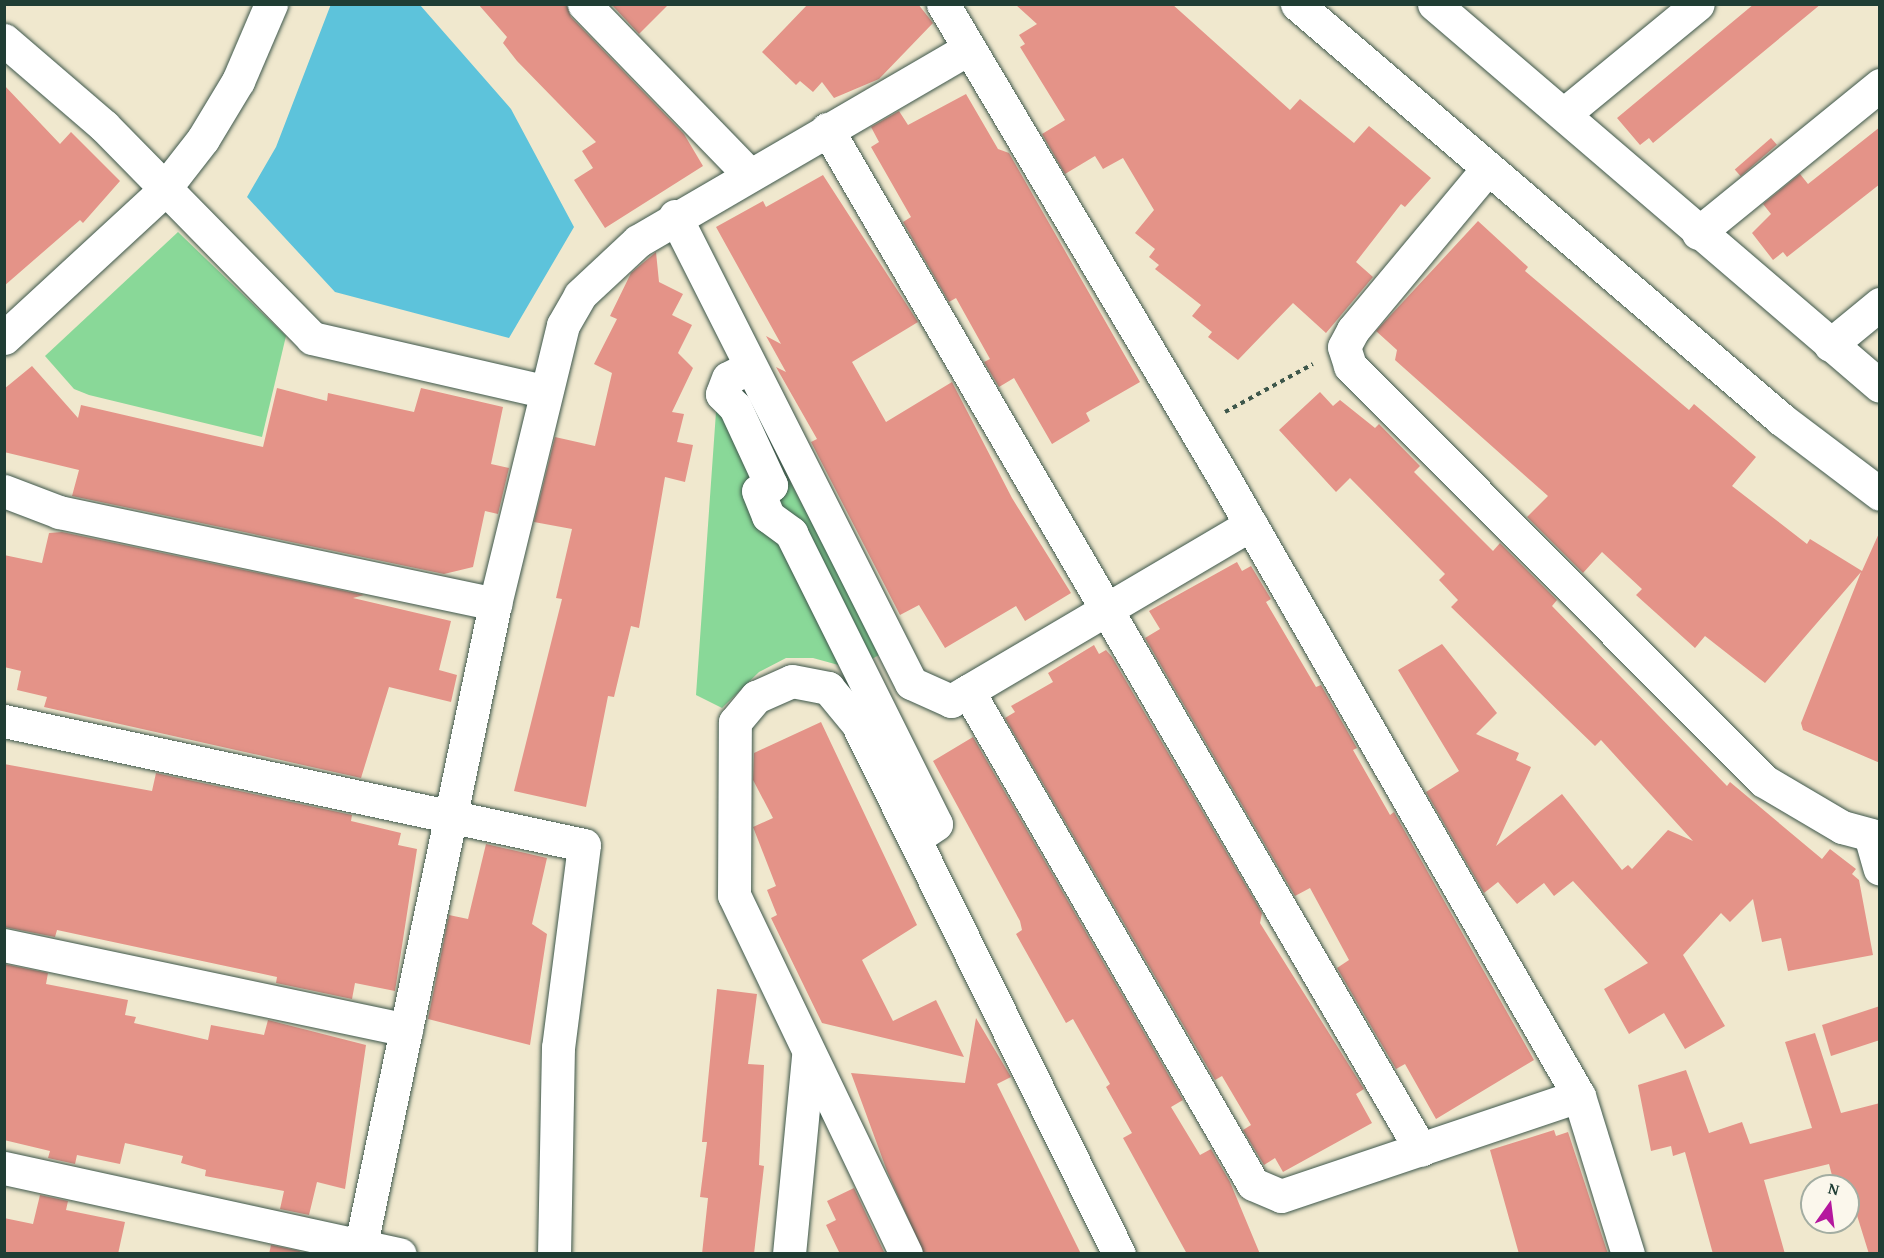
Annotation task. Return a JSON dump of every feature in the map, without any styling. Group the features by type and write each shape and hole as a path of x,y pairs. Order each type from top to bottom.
{"street":[{"path":"5,336 164,189 203,139 238,81 271,4"},
{"path":"584,4 749,174"},
{"path":"943,4 1193,430 1251,524 1579,1096 1628,1254"},
{"path":"1297,4 1781,419 1880,494"},
{"path":"1434,4 1564,114 1698,233 1880,386"},
{"path":"1564,114 1698,4"},
{"path":"4,40 104,126 312,338 543,391"},
{"path":"359,1249 495,604 543,391 563,325 580,295 606,266 675,216 969,48"},
{"path":"1698,233 1880,85"},
{"path":"828,129 1421,1150"},
{"path":"1488,168 1344,347 1350,366 1735,755 1799,805 1875,836 1880,869"},
{"path":"675,216 748,368 797,449 912,683 951,701 1251,524"},
{"path":"1830,345 1880,304"},
{"path":"748,368 729,378 722,394 735,407 771,485 758,491 768,516 791,533 936,824 915,838"},
{"path":"10,504 495,604"},
{"path":"906,1254 808,1055 734,895 735,722 772,686 792,681 828,688 857,723 1119,1254"},
{"path":"968,691 1253,1184 1281,1196 1579,1096"},
{"path":"4,722 584,845 558,1047 554,1254"},
{"path":"4,945 406,1030"},
{"path":"789,1254 808,1055"},
{"path":"798,1166 819,1142 854,1149"},
{"path":"4,1168 359,1249 400,1254"}],"path":[{"path":"1193,430 1344,347"}],"green space":[{"path":"178,232 286,336 262,437 89,395 74,389 45,356"},
{"path":"716,412 754,413 881,654 853,669 813,658 786,658 759,672 722,708 696,695"}],"water":[{"path":"331,4 420,5 511,109 574,227 509,338 335,292 247,197 276,147"}],"building":[{"path":"478,4 566,4 571,17 684,134 703,166 605,228 574,180 593,168 582,151 596,142 517,61 503,43 507,37"},
{"path":"611,4 669,4 639,34"},
{"path":"808,4 918,4 933,23 879,79 834,98 822,82 813,92 800,81 796,85 762,52"},
{"path":"1015,4 1172,4 1290,110 1300,99 1354,143 1369,126 1431,178 1405,207 1401,204 1356,262 1373,277 1326,333 1293,303 1238,360 1208,337 1212,332 1192,316 1201,305 1155,269 1159,265 1149,257 1155,249 1135,233 1154,210 1123,158 1103,169 1095,156 1065,174 1042,134 1065,120 1020,47 1025,44 1019,35 1037,24"},
{"path":"1754,4 1821,4 1653,143 1649,138 1640,145 1617,118"},
{"path":"4,85 60,144 71,132 120,181 83,223 80,220 4,286"},
{"path":"966,94 998,149 1009,153 1140,382 1086,413 1090,421 1052,444 1014,378 999,387 984,362 990,359 956,298 949,302 903,222 911,217 871,147 879,142 871,127 899,111 908,125"},
{"path":"1880,127 1880,184 1787,257 1783,252 1773,260 1752,233 1771,214 1763,204 1800,174 1808,184"},
{"path":"1771,138 1777,145 1741,176 1735,169"},
{"path":"823,175 918,322 852,362 886,422 952,382 1012,498 1071,593 1025,621 1016,606 945,648 919,605 900,615 811,442 817,439 776,367 786,372 766,336 781,344 716,227 763,201 766,207"},
{"path":"1478,221 1528,267 1525,271 1689,410 1694,404 1756,457 1732,486 1807,544 1810,539 1862,571 1880,531 1880,763 1803,730 1801,723 1861,572 1765,683 1705,636 1695,648 1636,595 1642,589 1602,552 1583,573 1527,517 1548,496 1395,360 1397,350 1376,331"},
{"path":"656,252 659,282 683,294 672,315 692,325 678,353 693,368 672,412 684,414 677,442 693,445 685,482 665,477 639,628 631,626 614,697 608,696 586,807 514,791 562,599 556,598 572,529 534,522 555,437 595,446 612,373 594,364 617,319 610,316 631,273"},
{"path":"32,366 78,418 81,405 263,447 277,388 327,401 328,393 414,412 421,388 503,407 491,464 509,468 498,514 485,511 473,567 444,574 72,496 79,470 4,452 4,389"},
{"path":"1320,392 1333,406 1340,400 1375,428 1379,424 1420,466 1414,472 1493,551 1500,543 1557,600 1552,606 1727,786 1730,782 1822,859 1830,849 1856,869 1852,874 1859,880 1873,955 1788,971 1781,938 1762,942 1753,899 1730,922 1721,913 1683,955 1725,1026 1685,1049 1664,1013 1629,1034 1604,989 1648,963 1573,881 1554,896 1544,883 1517,904 1498,882 1484,893 1426,792 1459,771 1398,670 1442,644 1497,713 1476,734 1519,753 1516,760 1531,767 1496,846 1562,794 1622,870 1628,865 1632,869 1668,830 1693,841 1601,740 1595,746 1451,607 1458,600 1439,580 1445,574 1350,478 1336,492 1279,430"},
{"path":"62,532 364,595 353,598 451,621 439,670 457,675 451,702 389,687 361,778 44,707 47,697 17,690 21,671 4,667 4,555 42,563 49,533"},
{"path":"1237,562 1242,571 1251,566 1271,599 1266,602 1316,687 1321,685 1357,748 1353,750 1390,815 1394,812 1534,1060 1436,1119 1405,1064 1396,1069 1337,968 1349,960 1310,888 1295,896 1145,638 1160,629 1149,611"},
{"path":"1094,645 1099,654 1106,650 1112,657 1262,913 1260,923 1364,1089 1356,1094 1372,1123 1283,1172 1275,1158 1264,1165 1243,1130 1251,1125 1222,1076 1215,1080 1005,718 1015,712 1011,706 1053,682 1048,673"},
{"path":"821,722 917,925 862,960 893,1021 936,1000 964,1057 822,1023 771,918 777,915 767,890 776,886 753,827 773,818 753,780 754,753"},
{"path":"973,737 1183,1100 1171,1107 1200,1155 1211,1149 1230,1182 1260,1254 1187,1254 1123,1138 1132,1133 1106,1087 1110,1084 1073,1019 1066,1023 1016,934 1022,930 1020,921 933,761"},
{"path":"4,764 152,791 156,773 352,815 351,821 401,833 398,845 417,849 395,991 355,983 352,999 276,983 277,977 57,930 55,937 4,927"},
{"path":"486,844 547,858 532,924 547,934 530,1045 428,1019 449,915 468,919"},
{"path":"4,964 48,973 46,984 128,1000 125,1015 136,1017 134,1023 208,1040 211,1025 264,1035 268,1020 366,1045 345,1189 317,1182 309,1215 280,1209 284,1191 205,1176 206,1170 181,1163 183,1156 125,1143 120,1164 77,1155 75,1164 48,1158 50,1151 4,1140"},
{"path":"717,989 757,994 748,1064 764,1065 759,1165 764,1166 754,1254 702,1254 708,1198 700,1197 707,1142 702,1142"},
{"path":"1880,1006 1880,1040 1831,1056 1822,1025"},
{"path":"976,1018 1011,1077 997,1084 1081,1254 924,1254 887,1171 851,1073 965,1083"},
{"path":"1815,1033 1841,1113 1880,1103 1880,1254 1869,1254 1860,1225 1860,1174 1832,1174 1829,1164 1764,1180 1785,1254 1713,1254 1685,1152 1673,1156 1671,1146 1651,1151 1638,1085 1686,1070 1709,1133 1742,1122 1750,1144 1812,1128 1785,1042"},
{"path":"1554,1130 1556,1136 1568,1132 1608,1254 1519,1254 1490,1150"},
{"path":"854,1188 885,1254 840,1254 826,1225 836,1220 827,1201"},
{"path":"40,1195 68,1201 66,1210 125,1222 118,1254 4,1254 4,1218 33,1224"},
{"path":"271,1245 300,1251 299,1254 269,1254"}]}
